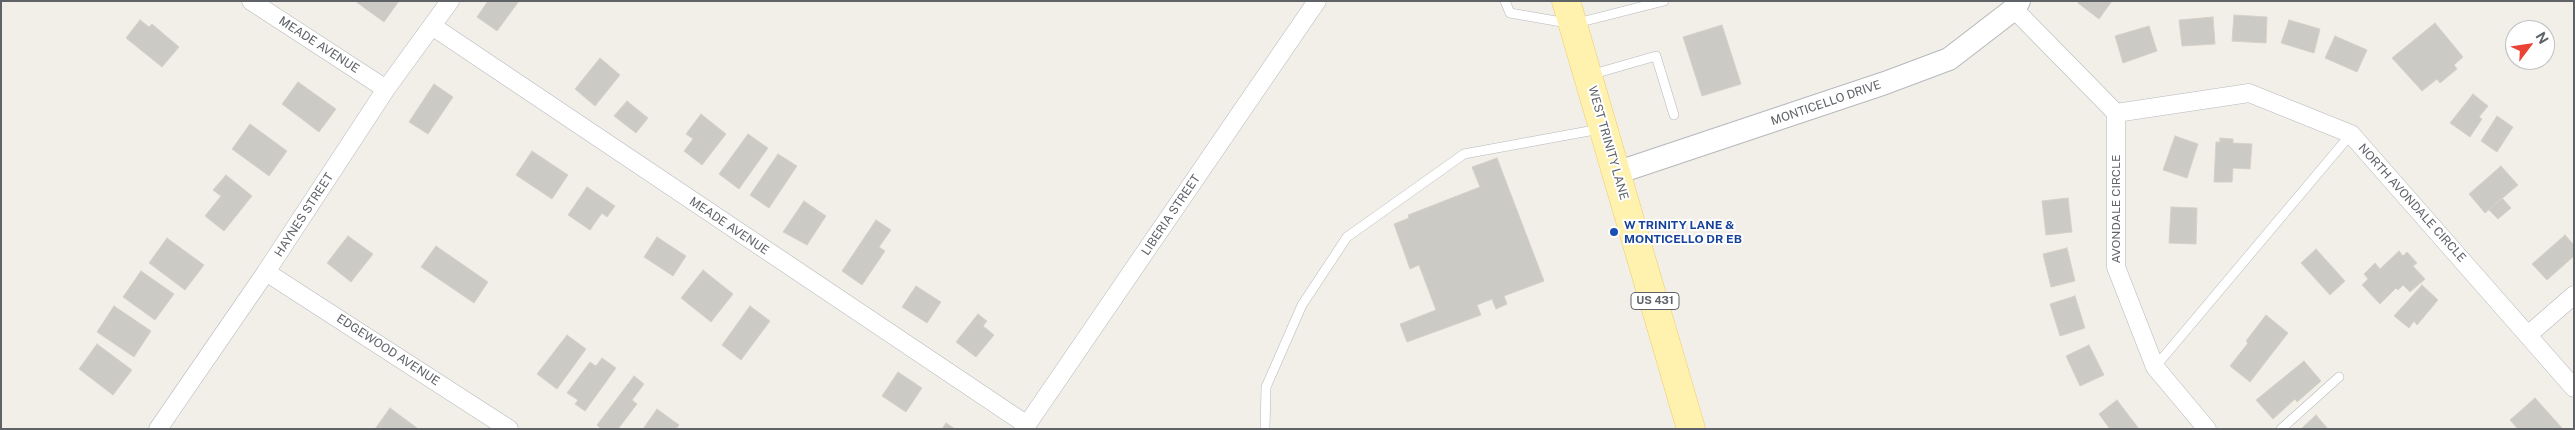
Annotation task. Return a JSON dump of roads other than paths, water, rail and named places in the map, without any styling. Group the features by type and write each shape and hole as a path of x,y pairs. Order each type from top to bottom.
{"main road":[{"name":"WEST TRINITY LANE","path":"1569,13 1691,429"}],"street":[{"name":"MEADE AVENUE","path":"252,1 386,90"},
{"name":"HAYNES STREET","path":"158,429 266,272 386,90 450,1"},
{"name":"LIBERIA STREET","path":"1026,427 1317,1"},
{"path":"2017,5 2116,113"},
{"name":"MONTICELLO DRIVE","path":"1616,173 1886,83 1949,59 2017,5"},
{"name":"MEADE AVENUE","path":"432,26 1026,427"},
{"name":"NORTH AVONDALE CIRCLE","path":"2116,113 2249,93 2351,134 2574,388"},
{"name":"AVONDALE CIRCLE","path":"2116,113 2116,267 2155,367 2207,429"},
{"name":"EDGEWOOD AVENUE","path":"266,272 510,429"},
{"path":"2528,335 2574,295"}],"lane":[{"path":"1505,1 1510,13 1569,13 1664,1"},
{"path":"1588,75 1656,56 1674,115"},
{"path":"1265,429 1266,387 1302,305 1347,237 1464,154 1603,129"},
{"path":"2155,367 2351,134"},
{"path":"2281,429 2339,377"}],"place":[{"name":"W TRINITY LANE & MONTICELLO DR EB","path":"1614,232"}]}
